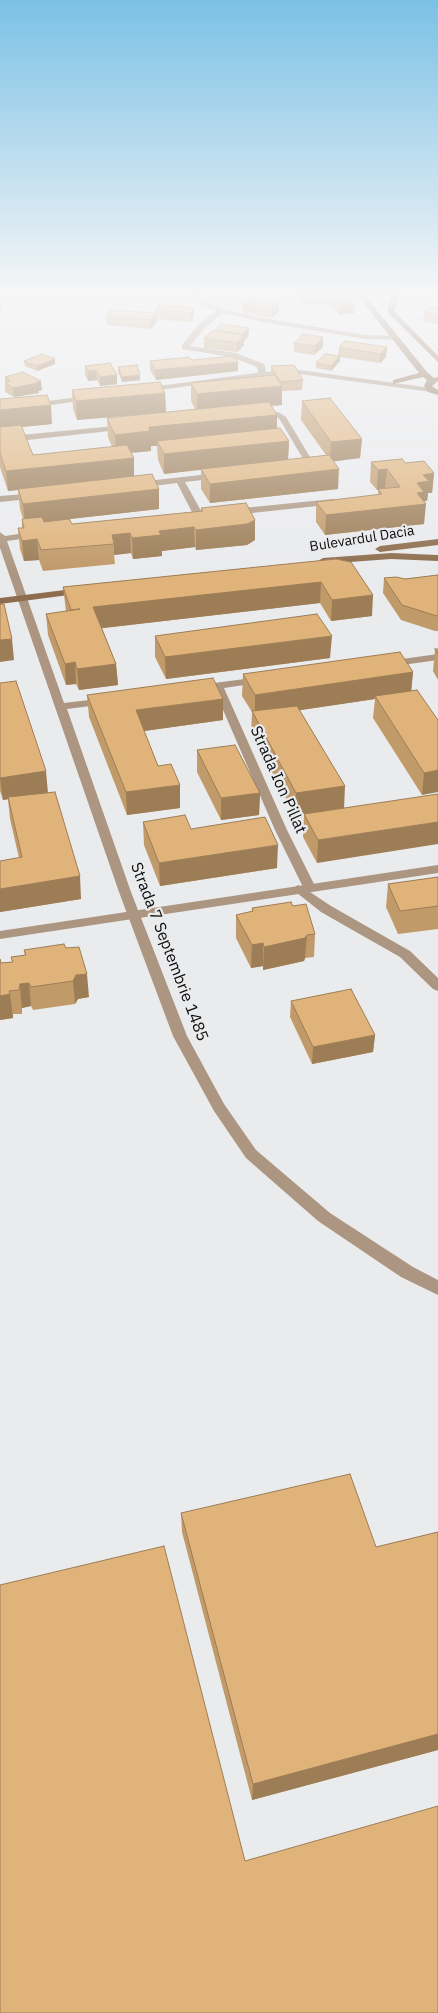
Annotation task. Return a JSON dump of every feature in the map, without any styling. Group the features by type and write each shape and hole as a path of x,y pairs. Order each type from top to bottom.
{"main road":[{"name":"Bulevardul Dacia","path":"438,542 312,562 391,556 438,558"},
{"path":"0,601 88,590"}],"street":[{"path":"134,392 177,386"},
{"path":"0,410 97,396"},
{"path":"246,414 278,414 283,419 309,462 306,466 286,468"},
{"path":"0,440 134,426"},
{"path":"124,487 229,475"},
{"path":"180,481 199,516"},
{"path":"0,499 48,494"},
{"path":"228,513 342,500"},
{"path":"1,541 51,533"},
{"name":"Strada 7 Septembrie 1485","path":"1,541 24,598 60,707 133,914 180,1036 220,1107 251,1154 324,1217 407,1272 438,1288"},
{"path":"378,665 438,657"},
{"path":"188,690 274,678"},
{"name":"Strada Ion Pillat","path":"218,686 281,830 304,888"},
{"path":"60,707 119,699"},
{"path":"0,935 438,869"},
{"path":"304,888 326,909 405,954 438,986"}],"building":[{"path":"117,386 162,386 165,393 76,401 72,390"},
{"path":"193,386 282,386 197,394"},
{"path":"47,395 51,405 0,410 0,399"},
{"path":"330,398 362,439 331,442 302,401"},
{"path":"269,402 277,415 149,427 150,431 115,435 107,418"},
{"path":"21,425 33,455 127,445 134,458 6,471 0,453 0,427"},
{"path":"280,428 289,441 164,454 157,441"},
{"path":"329,455 339,469 210,484 201,469"},
{"path":"402,459 405,463 424,461 434,473 423,475 429,481 417,483 424,492 417,493 426,504 326,515 316,502 382,494 378,489 400,487 387,469 378,470 371,462"},
{"path":"152,474 159,489 23,504 18,489"},
{"path":"246,503 255,520 247,524 196,530 194,527 159,531 161,535 132,538 130,533 112,535 114,544 41,550 37,539 22,541 18,528 24,528 22,519 42,517 44,522 69,519 72,524 203,511 201,508"},
{"path":"336,559 351,562 373,595 332,600 321,582 93,607 116,664 77,669 75,662 65,664 46,614 80,609 71,610 63,587"},
{"path":"438,575 438,616 402,605 384,578 396,577 405,579"},
{"path":"0,604 4,604 12,639 0,640"},
{"path":"317,614 332,636 165,657 155,636"},
{"path":"400,652 413,672 255,695 243,674"},
{"path":"213,678 223,699 136,710 158,766 171,764 180,785 126,792 87,695"},
{"path":"16,681 46,771 0,778 0,683"},
{"path":"417,690 438,720 438,770 424,773 375,696"},
{"path":"297,706 345,786 296,793 252,711"},
{"path":"235,745 260,793 221,798 197,750"},
{"path":"55,792 80,876 0,889 0,861 22,857 8,797"},
{"path":"438,794 438,822 318,840 304,814"},
{"path":"185,815 191,829 265,817 278,845 159,863 143,822"},
{"path":"438,877 438,906 400,911 388,884"},
{"path":"291,902 293,906 306,904 315,934 264,947 263,943 252,945 236,915 253,911 252,908"},
{"path":"64,944 66,948 79,947 87,974 76,975 73,981 31,987 29,983 20,984 19,990 9,991 10,994 0,996 0,959 1,963 13,962 11,957 26,955 24,950"},
{"path":"351,989 375,1035 313,1047 291,1001"},
{"path":"350,1474 376,1547 438,1532 438,1734 253,1784 181,1513"},
{"path":"164,1546 245,1861 438,1806 438,2013 0,2013 0,1585"}]}
